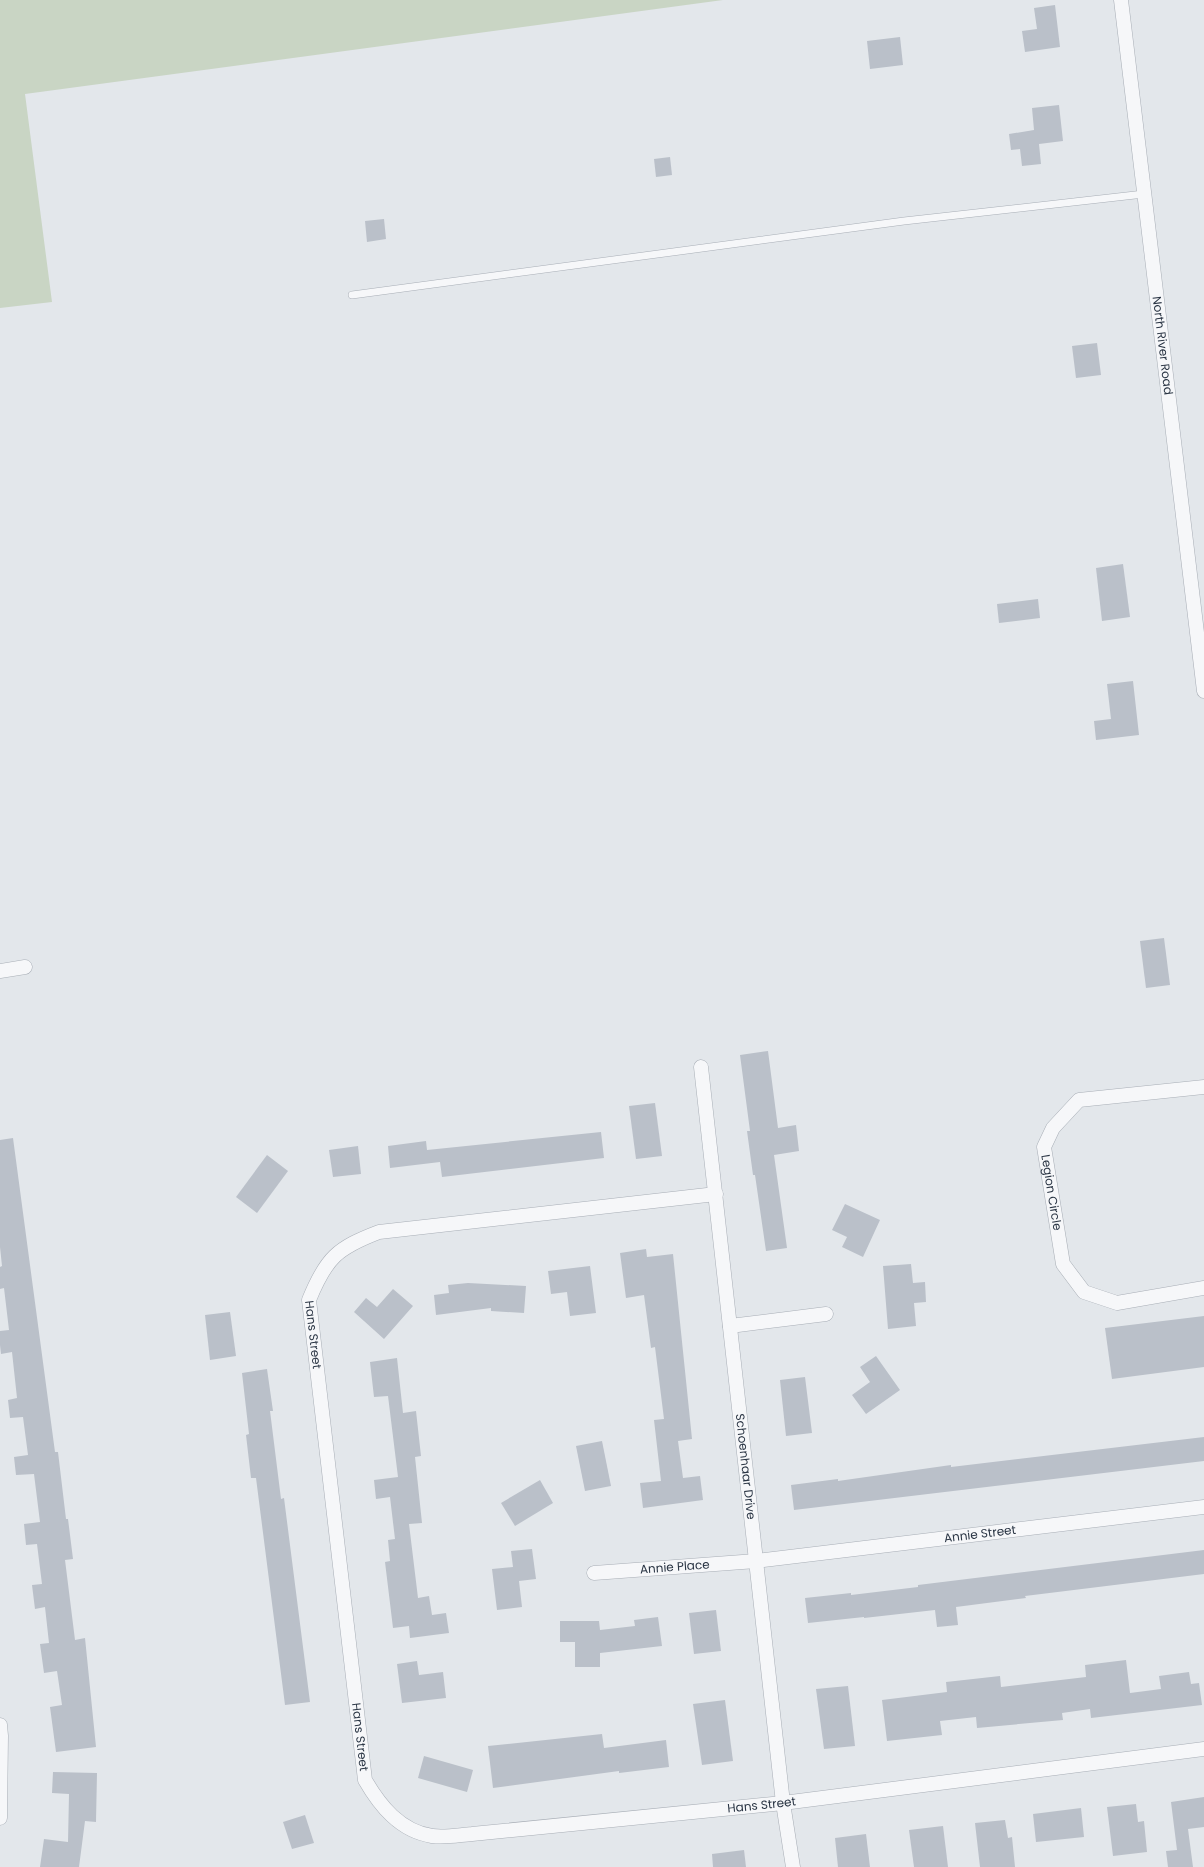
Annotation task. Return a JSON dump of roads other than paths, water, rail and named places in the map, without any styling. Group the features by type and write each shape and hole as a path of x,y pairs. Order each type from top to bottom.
{"street":[{"name":"North River Road","path":"1121,0 1204,691"},
{"path":"0,971 25,967"},
{"name":"Schoenhaar Drive","path":"701,1066 756,1561 793,1867"},
{"name":"Legion Circle","path":"1204,1088 1080,1100 1053,1128 1044,1147 1063,1264 1084,1292 1117,1303 1204,1288"},
{"name":"Hans Street","path":"716,1194 379,1232 338,1252 319,1275 309,1300 365,1780 375,1799 390,1816 410,1829 432,1836 472,1834 784,1803 1204,1750"},
{"path":"730,1326 826,1314"},
{"name":"Annie Street","path":"756,1561 1204,1507"},
{"name":"Annie Place","path":"594,1573 756,1561"},
{"path":"0,1724 2,1736 0,1818"}],"lane":[{"path":"352,295 904,221 1144,194"}]}
